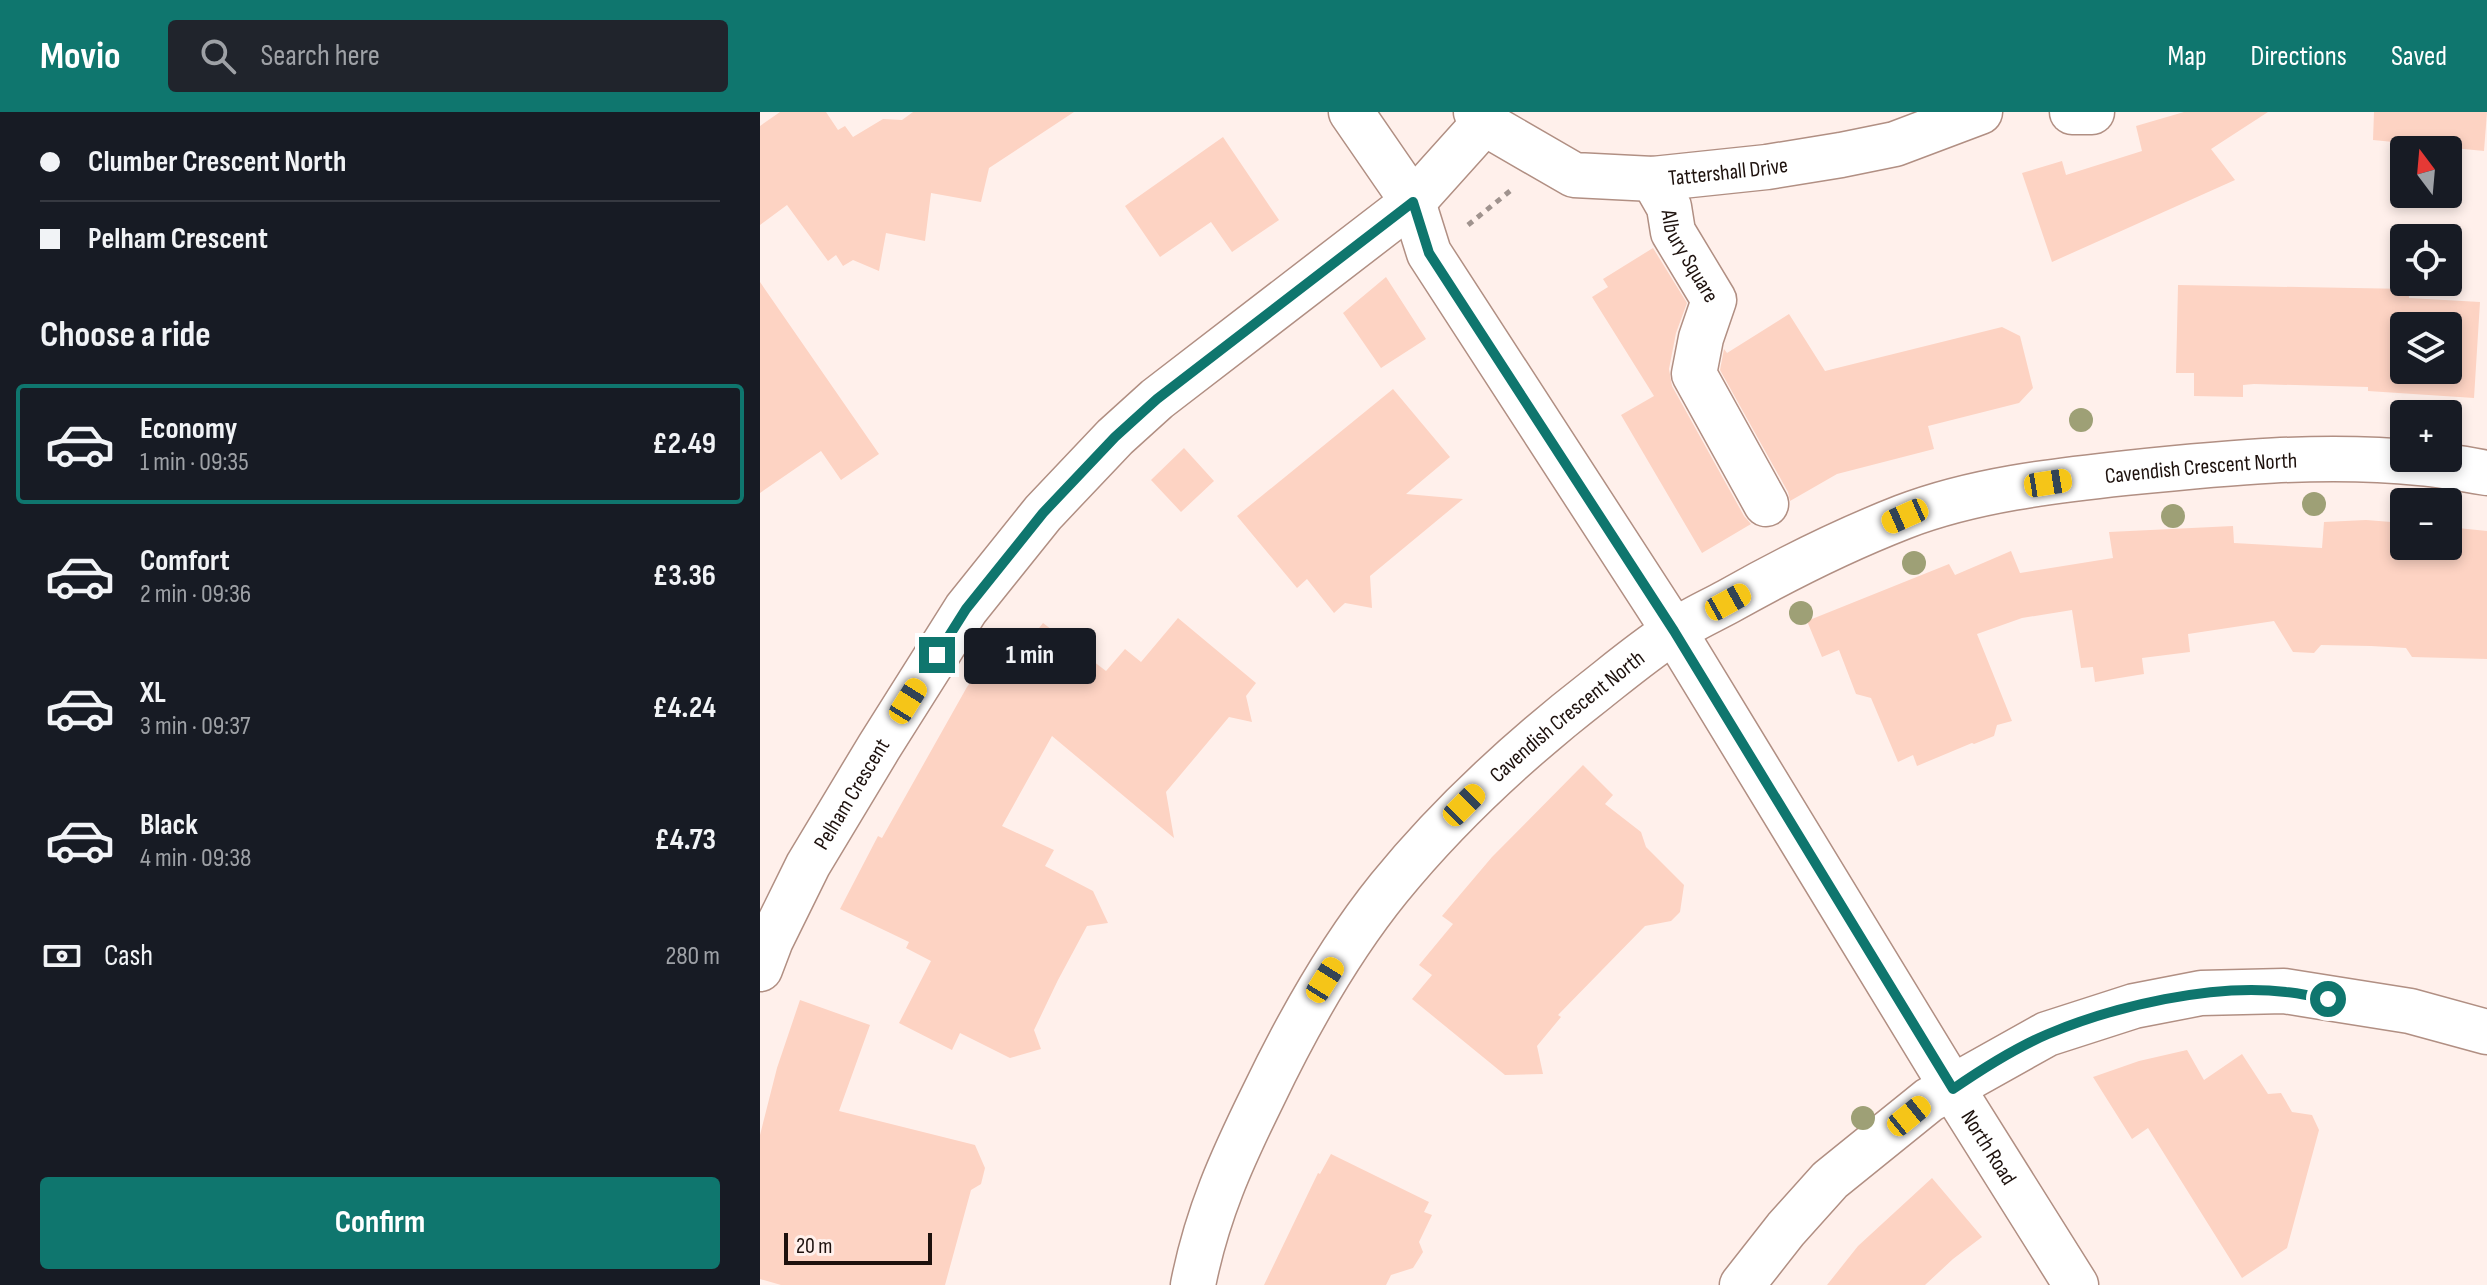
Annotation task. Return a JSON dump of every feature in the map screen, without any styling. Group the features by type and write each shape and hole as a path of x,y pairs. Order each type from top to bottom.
{"street":[{"name":"North Road","path":"1351,112 1413,202 1429,253 1674,631 2076,1285"},
{"name":"Tattershall Drive","path":"1413,202 1482,116 1574,175 1653,179 1767,167 1895,144 1980,112"},
{"path":"2072,112 2092,112"},
{"name":"Albury Square","path":"1653,179 1669,207 1673,232 1714,300 1701,338 1694,374 1766,504"},
{"name":"Pelham Crescent","path":"760,969 808,865 879,747 966,609 1043,513 1115,437 1157,399 1413,202"},
{"name":"Cavendish Crescent North","path":"1193,1285 1203,1237 1229,1166 1298,1023 1388,889 1444,825 1506,764 1674,631 1755,587 1905,516 1991,492 2092,476 2284,460 2406,462 2487,473"},
{"path":"1742,1285 1830,1180 1929,1100 2047,1034 2134,1006 2201,993 2284,991 2410,1011 2487,1032"}],"path":[{"path":"1471,223 1502,199"}],"building":[{"path":"780,112 826,112 838,130 845,126 853,137 883,119 902,120 913,112 1074,112 989,168 981,202 931,193 925,241 886,233 879,271 853,260 843,266 836,255 828,261 787,205 760,225 760,126"},
{"path":"2184,112 2268,112 2211,149 2235,180 2052,262 2022,173 2062,161 2066,175 2142,151 2136,126"},
{"path":"2374,112 2487,112 2484,151 2462,149 2462,136 2390,136 2390,142 2373,140"},
{"path":"1223,137 1279,220 1232,252 1211,222 1160,257 1125,206"},
{"path":"1653,248 1687,303 1676,333 1669,369 1672,386 1751,524 1702,553 1621,415 1654,396 1592,297 1608,287 1603,279"},
{"path":"1386,277 1426,339 1381,368 1343,313"},
{"path":"760,282 879,454 841,480 821,451 760,493"},
{"path":"2178,285 2390,289 2390,296 2480,302 2474,398 2368,391 2368,387 2254,384 2243,385 2243,397 2194,396 2194,373 2176,373"},
{"path":"1789,314 1825,371 2002,327 2020,336 2033,388 2019,403 1928,426 1934,449 1837,474 1790,501 1788,492 1720,370 1724,349 1727,353"},
{"path":"1393,389 1450,457 1406,494 1463,499 1370,576 1372,608 1345,603 1334,613 1307,579 1297,588 1237,516"},
{"path":"1184,448 1214,481 1181,512 1151,480"},
{"path":"2324,522 2390,522 2390,560 2462,560 2462,528 2487,531 2487,659 2412,657 2406,648 2371,646 2321,645 2314,653 2293,652 2274,621 2188,634 2190,652 2142,658 2144,674 2095,682 2093,667 2081,668 2072,610 2022,618 1977,634 2012,721 1997,725 1994,736 1917,766 1913,755 1898,762 1871,698 1856,694 1839,650 1822,657 1807,621 1949,564 1955,575 2011,551 2020,573 2113,558 2109,532 2233,526 2234,543 2322,548"},
{"path":"1178,618 1256,683 1246,696 1252,722 1229,717 1166,792 1174,838 1052,736 1002,826 1054,850 1045,866 1093,891 1108,923 1087,926 1058,980 1034,1030 1041,1049 1010,1058 960,1033 952,1050 899,1023 931,961 906,948 909,942 840,909 878,836 882,838 967,687 994,651 1011,664 1043,623 1106,671 1125,649 1141,662"},
{"path":"1583,765 1613,795 1605,804 1641,832 1646,847 1684,885 1680,912 1671,921 1645,926 1558,1015 1561,1017 1537,1046 1543,1074 1505,1075 1412,999 1432,975 1419,965 1453,924 1442,916 1492,857"},
{"path":"800,1000 870,1025 839,1111 975,1145 985,1168 981,1184 971,1190 945,1285 781,1285 760,1279 760,1135 777,1068"},
{"path":"2187,1050 2204,1080 2242,1054 2268,1094 2281,1093 2292,1112 2312,1115 2319,1130 2287,1248 2242,1278 2148,1128 2132,1139 2093,1077 2139,1061"},
{"path":"1331,1154 1429,1202 1424,1212 1432,1215 1419,1242 1423,1252 1413,1268 1391,1275 1386,1285 1264,1285 1318,1173"},
{"path":"1932,1178 1982,1237 1925,1285 1827,1285 1858,1246"}],"route":[{"path":"937,655 966,609 1043,513 1115,437 1157,399 1413,202 1429,253 1674,631 1953,1089 1979,1071 2047,1034 2134,1006 2201,993 2284,991 2328,999"}]}
